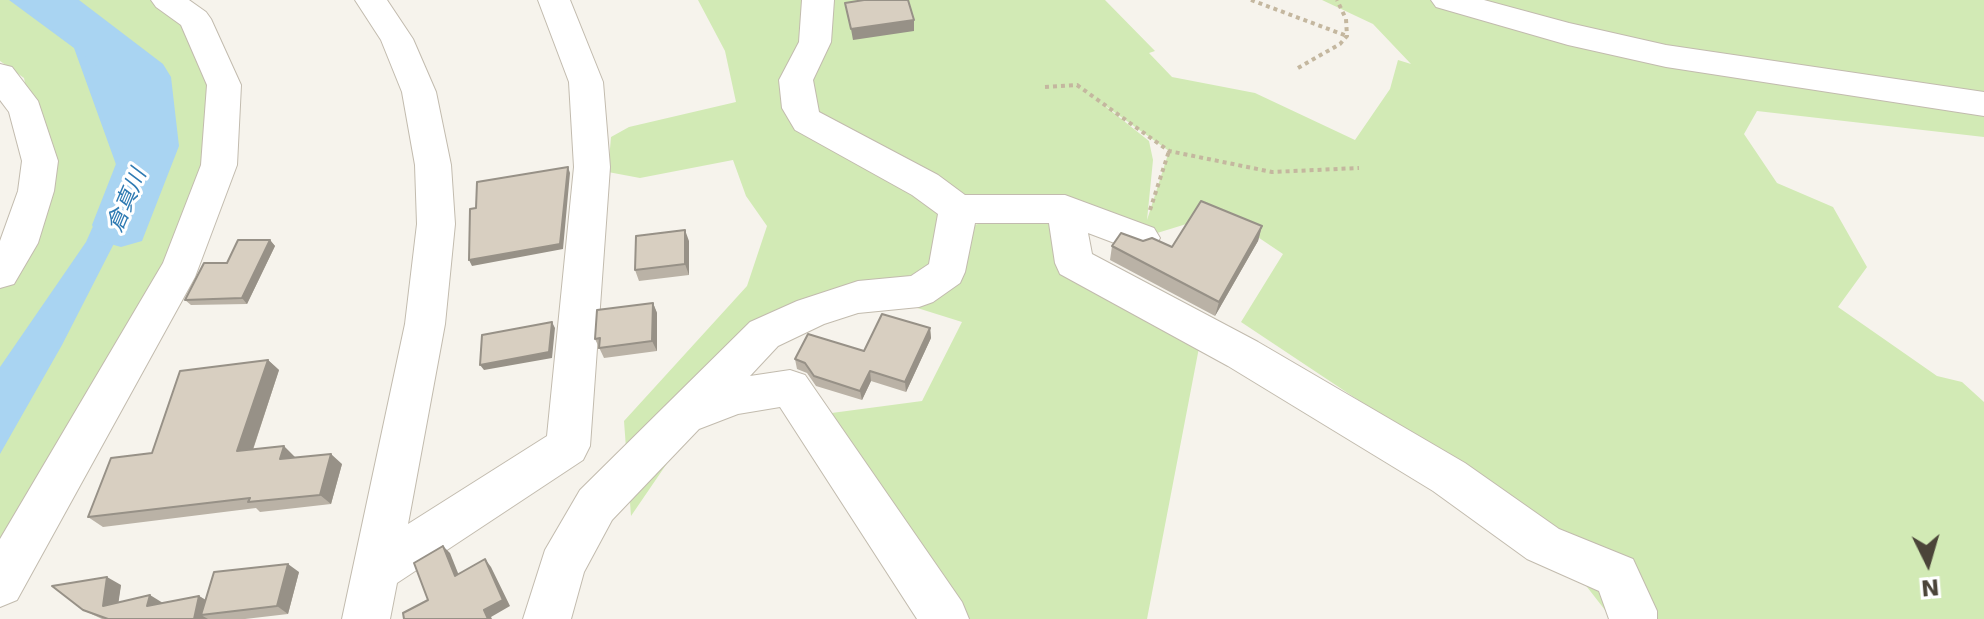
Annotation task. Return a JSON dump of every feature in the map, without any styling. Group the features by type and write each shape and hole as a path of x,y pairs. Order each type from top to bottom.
{"street":[{"path":"0,584 181,266 219,165 224,85 195,19 167,0"},
{"path":"366,619 425,324 436,224 433,165 419,92 397,39 371,0"},
{"path":"376,570 568,446 592,167 586,82 554,0"},
{"path":"818,0 815,42 796,80 799,108 807,121 925,185 957,209 1065,209 1144,230"},
{"path":"1447,0 1568,34 1666,56 1984,104"},
{"path":"0,75 14,122 40,161 36,191 19,243 0,273"},
{"path":"547,619 562,566 596,505 764,334 811,312 858,297 919,291 946,272 956,229 957,209"},
{"path":"1065,209 1074,263 1243,354 1436,469 1543,544 1616,575 1633,611 1633,619"},
{"path":"737,361 797,341"},
{"path":"682,417 735,396 790,388 945,619"}],"path":[{"path":"1251,0 1347,36"},
{"path":"1298,68 1340,44 1347,36 1346,19 1337,0"},
{"path":"1045,87 1077,85 1169,151 1272,172 1359,168"},
{"path":"1144,230 1169,151"}],"green space":[{"path":"0,0 163,0 195,19 230,106 201,256 0,583 0,270 40,161 24,78 0,61"},
{"path":"698,0 1105,0 1155,51 1149,53 1172,77 1255,93 1355,140 1390,89 1398,60 1411,64 1373,24 1322,0 1984,0 1984,137 1757,111 1744,134 1777,183 1833,207 1867,267 1838,307 1937,376 1962,382 1984,402 1984,619 1612,619 1559,551 1519,507 1241,322 1283,254 1222,213 1141,238 1145,226 1064,219 1067,221 1074,263 1202,332 1147,619 945,619 809,416 922,401 962,322 879,296 919,291 961,273 957,232 946,272 811,312 737,361 631,516 624,421 747,286 767,226 746,196 733,160 640,178 608,172 611,137 629,127 736,102 725,51","holes":["1100,102 1169,151 1147,220 1153,160 1149,141","957,209 1015,214 1016,215 957,229"]}],"water":[{"path":"9,0 75,0 85,7 141,74 151,146 126,220 62,345 0,454 0,367 86,242 118,170 74,48"}],"building":[{"path":"908,0 914,20 851,29 845,3"},
{"path":"568,167 560,244 469,260 470,209 476,208 477,182"},
{"path":"1201,201 1262,226 1219,302 1112,246 1121,233 1143,241 1152,238 1172,247"},
{"path":"685,230 685,264 635,270 636,236"},
{"path":"238,240 270,240 242,298 185,300 204,263 227,263"},
{"path":"653,303 652,341 599,348 600,338 595,339 597,310"},
{"path":"882,314 930,328 905,382 870,371 860,391 814,376 805,363 795,359 808,334 864,351"},
{"path":"552,322 549,352 480,365 482,335"},
{"path":"268,360 237,451 284,446 280,459 331,454 320,495 248,502 250,498 88,517 111,458 152,453 180,371"},
{"path":"443,546 455,576 485,559 503,600 484,610 488,619 404,619 403,613 428,600 414,563"},
{"path":"288,564 277,606 201,615 214,572"},
{"path":"107,577 103,606 150,595 147,606 199,596 194,619 108,619 83,610 52,586"}],"waterway":[{"name":"倉真川","path":"47,0 145,77 151,146 121,225"}]}
